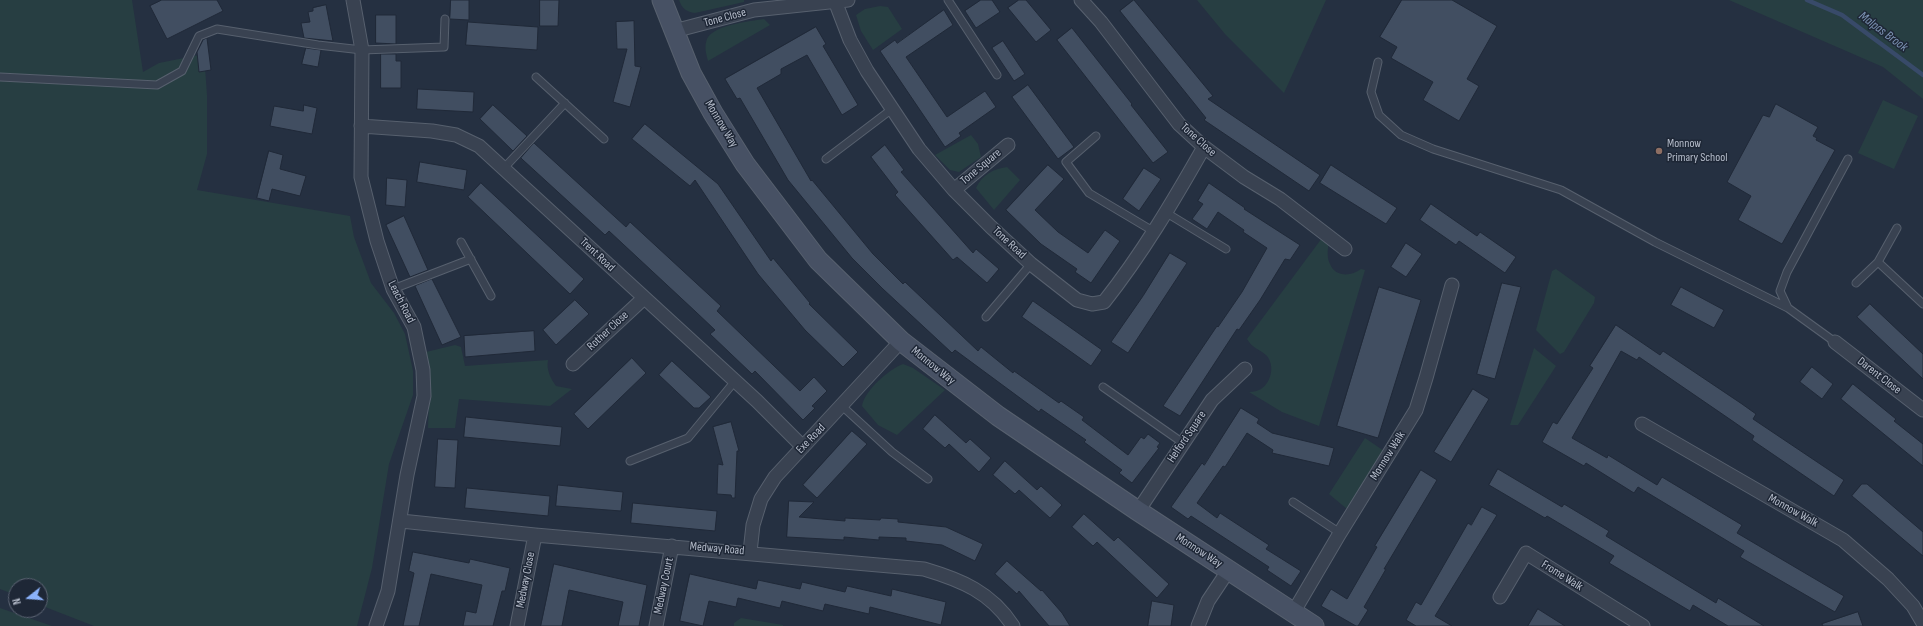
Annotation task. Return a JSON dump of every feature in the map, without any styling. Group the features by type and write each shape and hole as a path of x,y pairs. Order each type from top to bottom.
{"street":[{"name":"Leach Road","path":"353,0 362,50 360,126 361,177 377,241 392,289 414,327 423,370 424,389 424,396 407,475 401,521 388,591 376,626"},
{"name":"Monnow Way","path":"662,0 691,74 713,113 745,164 818,260 901,341 998,416 1228,571 1314,626"},
{"name":"Tone Close","path":"1081,0 1101,22 1179,124 1204,147 1244,177 1280,199 1344,249"},
{"name":"Tone Close","path":"674,31 754,10 810,2 842,1"},
{"name":"Tone Road","path":"842,1 850,40 892,109 919,149 954,190 991,227 1031,264 1077,300 1092,304 1104,302 1153,231 1204,147"},
{"name":"Trent Road","path":"360,126 432,130 456,135 480,146 758,401 803,447"},
{"name":"Tone Square","path":"954,190 1008,145"},
{"name":"Monnow Walk","path":"1293,613 1340,533 1416,410 1452,285"},
{"name":"Rother Close","path":"573,364 644,298"},
{"name":"Exe Road","path":"750,552 753,525 761,498 775,477 901,341"},
{"name":"Darent Close","path":"1835,342 1923,410"},
{"name":"Helford Square","path":"1138,511 1212,400 1245,368"},
{"name":"Monnow Walk","path":"1642,424 1844,540 1888,579 1913,606 1923,623"},
{"name":"Medway Road","path":"401,521 535,535 750,552 924,569 959,580 994,602 1007,616 1013,626"},
{"name":"Medway Close","path":"517,626 535,535"},
{"name":"Medway Court","path":"656,626 672,546"},
{"name":"Frome Walk","path":"1500,598 1526,553 1643,626"},
{"path":"1198,626 1208,601 1228,571"}],"lane":[{"path":"948,0 997,76"},
{"path":"0,77 157,85 182,71 199,36 218,29 318,45 362,50 444,48 445,19"},
{"path":"1378,62 1371,92 1379,115 1401,135 1433,149 1561,190 1655,242 1788,308 1835,342"},
{"path":"536,77 604,139"},
{"path":"504,168 565,103"},
{"path":"826,159 892,109"},
{"path":"1096,136 1066,162 1089,193 1153,231"},
{"path":"1788,308 1780,291 1787,272 1848,159"},
{"path":"1165,212 1226,249"},
{"path":"1856,283 1878,262 1897,228"},
{"path":"462,242 491,296"},
{"path":"392,289 471,259"},
{"path":"1878,262 1923,304"},
{"path":"986,317 1031,264"},
{"path":"630,460 688,438 735,381"},
{"path":"1103,387 1183,443"},
{"path":"842,406 887,448 928,479"},
{"path":"1293,502 1340,533"}],"green space":[{"path":"0,0 132,0 143,72 159,63 204,54 207,95 207,154 197,190 350,216 354,237 371,283 394,313 405,334 413,371 413,395 389,464 372,568 357,626 94,626 48,608 48,578 8,578 8,592 0,589"},
{"path":"679,0 744,0 744,2 695,13 685,10"},
{"path":"1197,0 1326,0 1284,93 1225,34"},
{"path":"1729,0 1923,0 1923,99 1883,67"},
{"path":"880,6 888,7 902,29 873,50 861,31 856,15 865,9"},
{"path":"764,19 770,25 708,61 706,45 707,39 711,34 733,24"},
{"path":"1883,100 1918,116 1894,169 1858,153"},
{"path":"971,135 978,144 981,157 959,172 950,170 935,155"},
{"path":"1007,167 1020,180 994,210 976,188 978,183 988,173"},
{"path":"1325,234 1330,238 1328,258 1332,268 1339,273 1344,274 1357,272 1361,269 1365,270 1319,426 1282,412 1249,392 1254,392 1265,386 1270,378 1271,363 1266,355 1254,347 1247,339"},
{"path":"1556,269 1595,297 1594,303 1564,352 1560,354 1536,330 1552,271"},
{"path":"455,345 461,347 465,366 548,360 548,371 556,386 572,389 550,406 459,399 455,428 428,428 430,369 426,352"},
{"path":"1534,348 1556,366 1518,425 1510,425"},
{"path":"903,364 913,368 945,390 897,435 878,425 862,406 872,387 884,376"},
{"path":"1365,438 1384,451 1347,509 1329,494"},
{"path":"0,608 8,611 8,618 29,618 52,626 0,626"},
{"path":"741,618 783,626 734,626 734,623"}],"building":[{"path":"162,0 217,0 223,11 167,39 150,6"},
{"path":"451,0 469,0 469,20 450,19"},
{"path":"540,0 559,0 558,26 540,26"},
{"path":"981,0 992,0 1000,12 976,28 965,11"},
{"path":"1019,0 1026,0 1051,30 1036,42 1008,8"},
{"path":"1134,0 1213,96 1208,99 1320,175 1309,191 1204,120 1206,118 1120,11"},
{"path":"1402,0 1452,0 1497,26 1467,79 1479,86 1459,121 1423,100 1433,82 1391,58 1397,47 1380,37"},
{"path":"326,5 333,41 304,38 301,23 310,22 308,12 313,11 313,8"},
{"path":"944,10 953,25 906,57 947,117 985,91 996,107 959,133 961,136 945,147 880,51 895,40 897,43"},
{"path":"376,15 396,15 396,44 376,43"},
{"path":"634,21 635,66 641,67 630,107 613,102 627,49 617,49 616,22"},
{"path":"468,22 538,27 537,50 466,45"},
{"path":"816,27 826,44 823,46 858,105 842,115 807,55 781,69 781,74 757,88 811,181 812,180 873,254 903,284 905,282 978,351 981,347 1013,373 1014,371 1059,403 1061,401 1084,417 1082,420 1128,455 1141,437 1144,439 1148,434 1160,443 1157,447 1159,448 1132,483 1119,473 1122,470 1084,442 1086,440 1041,409 1039,412 955,350 952,353 852,258 788,180 740,98 737,99 725,79"},
{"path":"1072,28 1168,152 1153,163 1057,40"},
{"path":"207,38 211,70 199,72 197,52 203,40"},
{"path":"1003,41 1025,74 1014,81 992,48"},
{"path":"306,48 321,50 318,67 302,64"},
{"path":"381,54 396,54 396,61 401,61 401,88 381,88"},
{"path":"1028,85 1074,147 1058,159 1012,97"},
{"path":"418,89 474,92 473,112 417,109"},
{"path":"1776,104 1818,127 1813,136 1817,138 1816,140 1835,150 1782,244 1738,220 1751,196 1727,182 1763,115 1769,117"},
{"path":"304,105 317,108 312,134 270,126 274,106 303,111"},
{"path":"493,105 527,136 513,151 480,119"},
{"path":"645,124 718,184 771,261 773,258 810,303 809,304 858,352 843,367 805,330 758,274 695,180 690,186 632,139"},
{"path":"534,143 626,227 630,222 721,306 717,311 800,391 814,377 827,391 812,406 815,408 803,420 755,371 752,374 710,334 715,330 609,231 605,235 523,160 521,158"},
{"path":"885,145 904,170 901,172 973,253 976,249 999,269 987,283 957,257 953,260 895,195 898,192 871,157"},
{"path":"269,151 283,155 280,169 306,176 300,196 272,189 269,201 257,198"},
{"path":"420,162 467,170 464,190 417,182"},
{"path":"1048,165 1064,179 1035,210 1058,232 1088,253 1105,230 1120,241 1091,283 1075,272 1077,269 1041,244 1006,210"},
{"path":"1331,165 1397,208 1386,224 1320,183"},
{"path":"1144,168 1161,179 1139,211 1123,199"},
{"path":"387,178 407,180 405,207 386,205"},
{"path":"481,183 584,279 570,294 468,197"},
{"path":"1209,183 1245,208 1244,209 1300,245 1290,260 1285,259 1260,300 1239,330 1237,329 1180,416 1163,406 1242,292 1267,248 1243,232 1244,230 1218,212 1207,229 1192,219 1203,204 1198,201"},
{"path":"1431,204 1477,236 1480,232 1516,257 1505,273 1459,241 1456,245 1420,220"},
{"path":"404,216 428,270 410,277 386,225"},
{"path":"1406,243 1422,254 1406,277 1391,267"},
{"path":"1170,253 1187,263 1128,353 1111,342 1143,296"},
{"path":"432,279 461,337 442,345 415,286"},
{"path":"1502,283 1521,287 1495,379 1477,374"},
{"path":"1379,287 1421,300 1378,438 1337,426"},
{"path":"1681,287 1724,310 1714,328 1671,305"},
{"path":"575,300 589,314 556,345 543,330"},
{"path":"1033,301 1102,350 1091,366 1022,317"},
{"path":"1870,304 1923,354 1923,379 1857,317"},
{"path":"1616,325 1660,355 1663,351 1742,404 1756,414 1753,419 1844,480 1834,496 1752,440 1754,436 1639,357 1637,360 1621,351 1572,438 1607,458 1608,455 1657,485 1662,477 1742,525 1737,533 1844,596 1835,612 1740,557 1744,551 1638,487 1634,493 1586,463 1584,466 1542,442 1553,422 1557,424 1593,368 1590,366"},
{"path":"534,331 535,351 465,357 464,336"},
{"path":"632,358 646,373 588,429 574,414"},
{"path":"672,361 711,397 699,408 694,408 659,375"},
{"path":"1812,367 1833,384 1822,399 1800,382"},
{"path":"1853,384 1896,419 1894,421 1923,444 1923,466 1841,399"},
{"path":"1473,389 1489,399 1451,462 1434,452"},
{"path":"1241,408 1259,419 1257,423 1272,433 1334,448 1329,466 1272,453 1273,450 1247,433 1225,467 1223,466 1197,503 1217,518 1220,513 1269,545 1266,549 1301,571 1291,586 1267,570 1269,567 1191,516 1188,519 1171,507 1202,463 1204,465"},
{"path":"935,415 966,443 970,439 991,458 979,472 949,444 945,448 923,429"},
{"path":"466,417 562,427 560,446 464,437"},
{"path":"731,422 739,451 737,451 735,498 732,498 731,495 717,494 718,464 723,465 713,427"},
{"path":"852,431 867,444 817,498 803,485"},
{"path":"438,439 458,440 455,488 435,487"},
{"path":"1005,461 1037,490 1041,486 1062,505 1050,518 1019,490 1015,494 993,475"},
{"path":"1498,469 1562,507 1564,504 1609,531 1606,536 1716,603 1718,598 1764,626 1728,626 1693,605 1690,611 1609,563 1614,556 1547,516 1545,518 1489,485"},
{"path":"1421,470 1437,480 1384,569 1386,569 1364,607 1368,610 1358,626 1356,626 1321,606 1331,589 1347,599 1377,547 1375,546"},
{"path":"1862,484 1867,484 1923,532 1923,556 1852,496"},
{"path":"558,485 623,492 621,511 556,506"},
{"path":"467,488 550,496 548,516 465,508"},
{"path":"789,501 814,502 799,517 845,521 845,518 880,520 881,518 898,519 898,522 946,527 983,544 975,561 942,545 906,541 906,538 879,537 879,540 844,537 844,540 787,537"},
{"path":"633,503 717,511 715,531 631,523"},
{"path":"1482,507 1497,515 1435,616 1452,626 1416,626 1406,620 1416,602 1421,605 1468,523 1471,525"},
{"path":"1084,514 1114,541 1118,537 1169,584 1157,598 1097,542 1093,546 1072,527"},
{"path":"413,552 469,563 470,559 510,568 505,591 502,591 493,626 463,626 466,611 476,613 482,585 431,574 419,626 403,626 414,573 409,571"},
{"path":"1007,561 1041,591 1042,590 1062,613 1070,626 1049,626 1019,591 1017,594 995,574"},
{"path":"554,564 647,585 639,626 618,626 623,602 569,590 562,626 541,626"},
{"path":"690,574 756,589 758,580 800,589 802,582 845,592 847,586 891,596 892,589 946,602 941,625 870,607 869,614 825,604 823,611 782,601 780,608 738,598 736,607 709,601 703,626 680,621"},
{"path":"1152,601 1174,605 1171,626 1148,626"},
{"path":"1538,609 1565,626 1528,626"},
{"path":"1858,612 1863,626 1823,626 1822,624"}],"waterway":[{"name":"Malpas Brook","path":"1807,0 1842,15 1923,75"}],"place":[{"name":"Monnow Primary School","path":"1659,151"}]}
